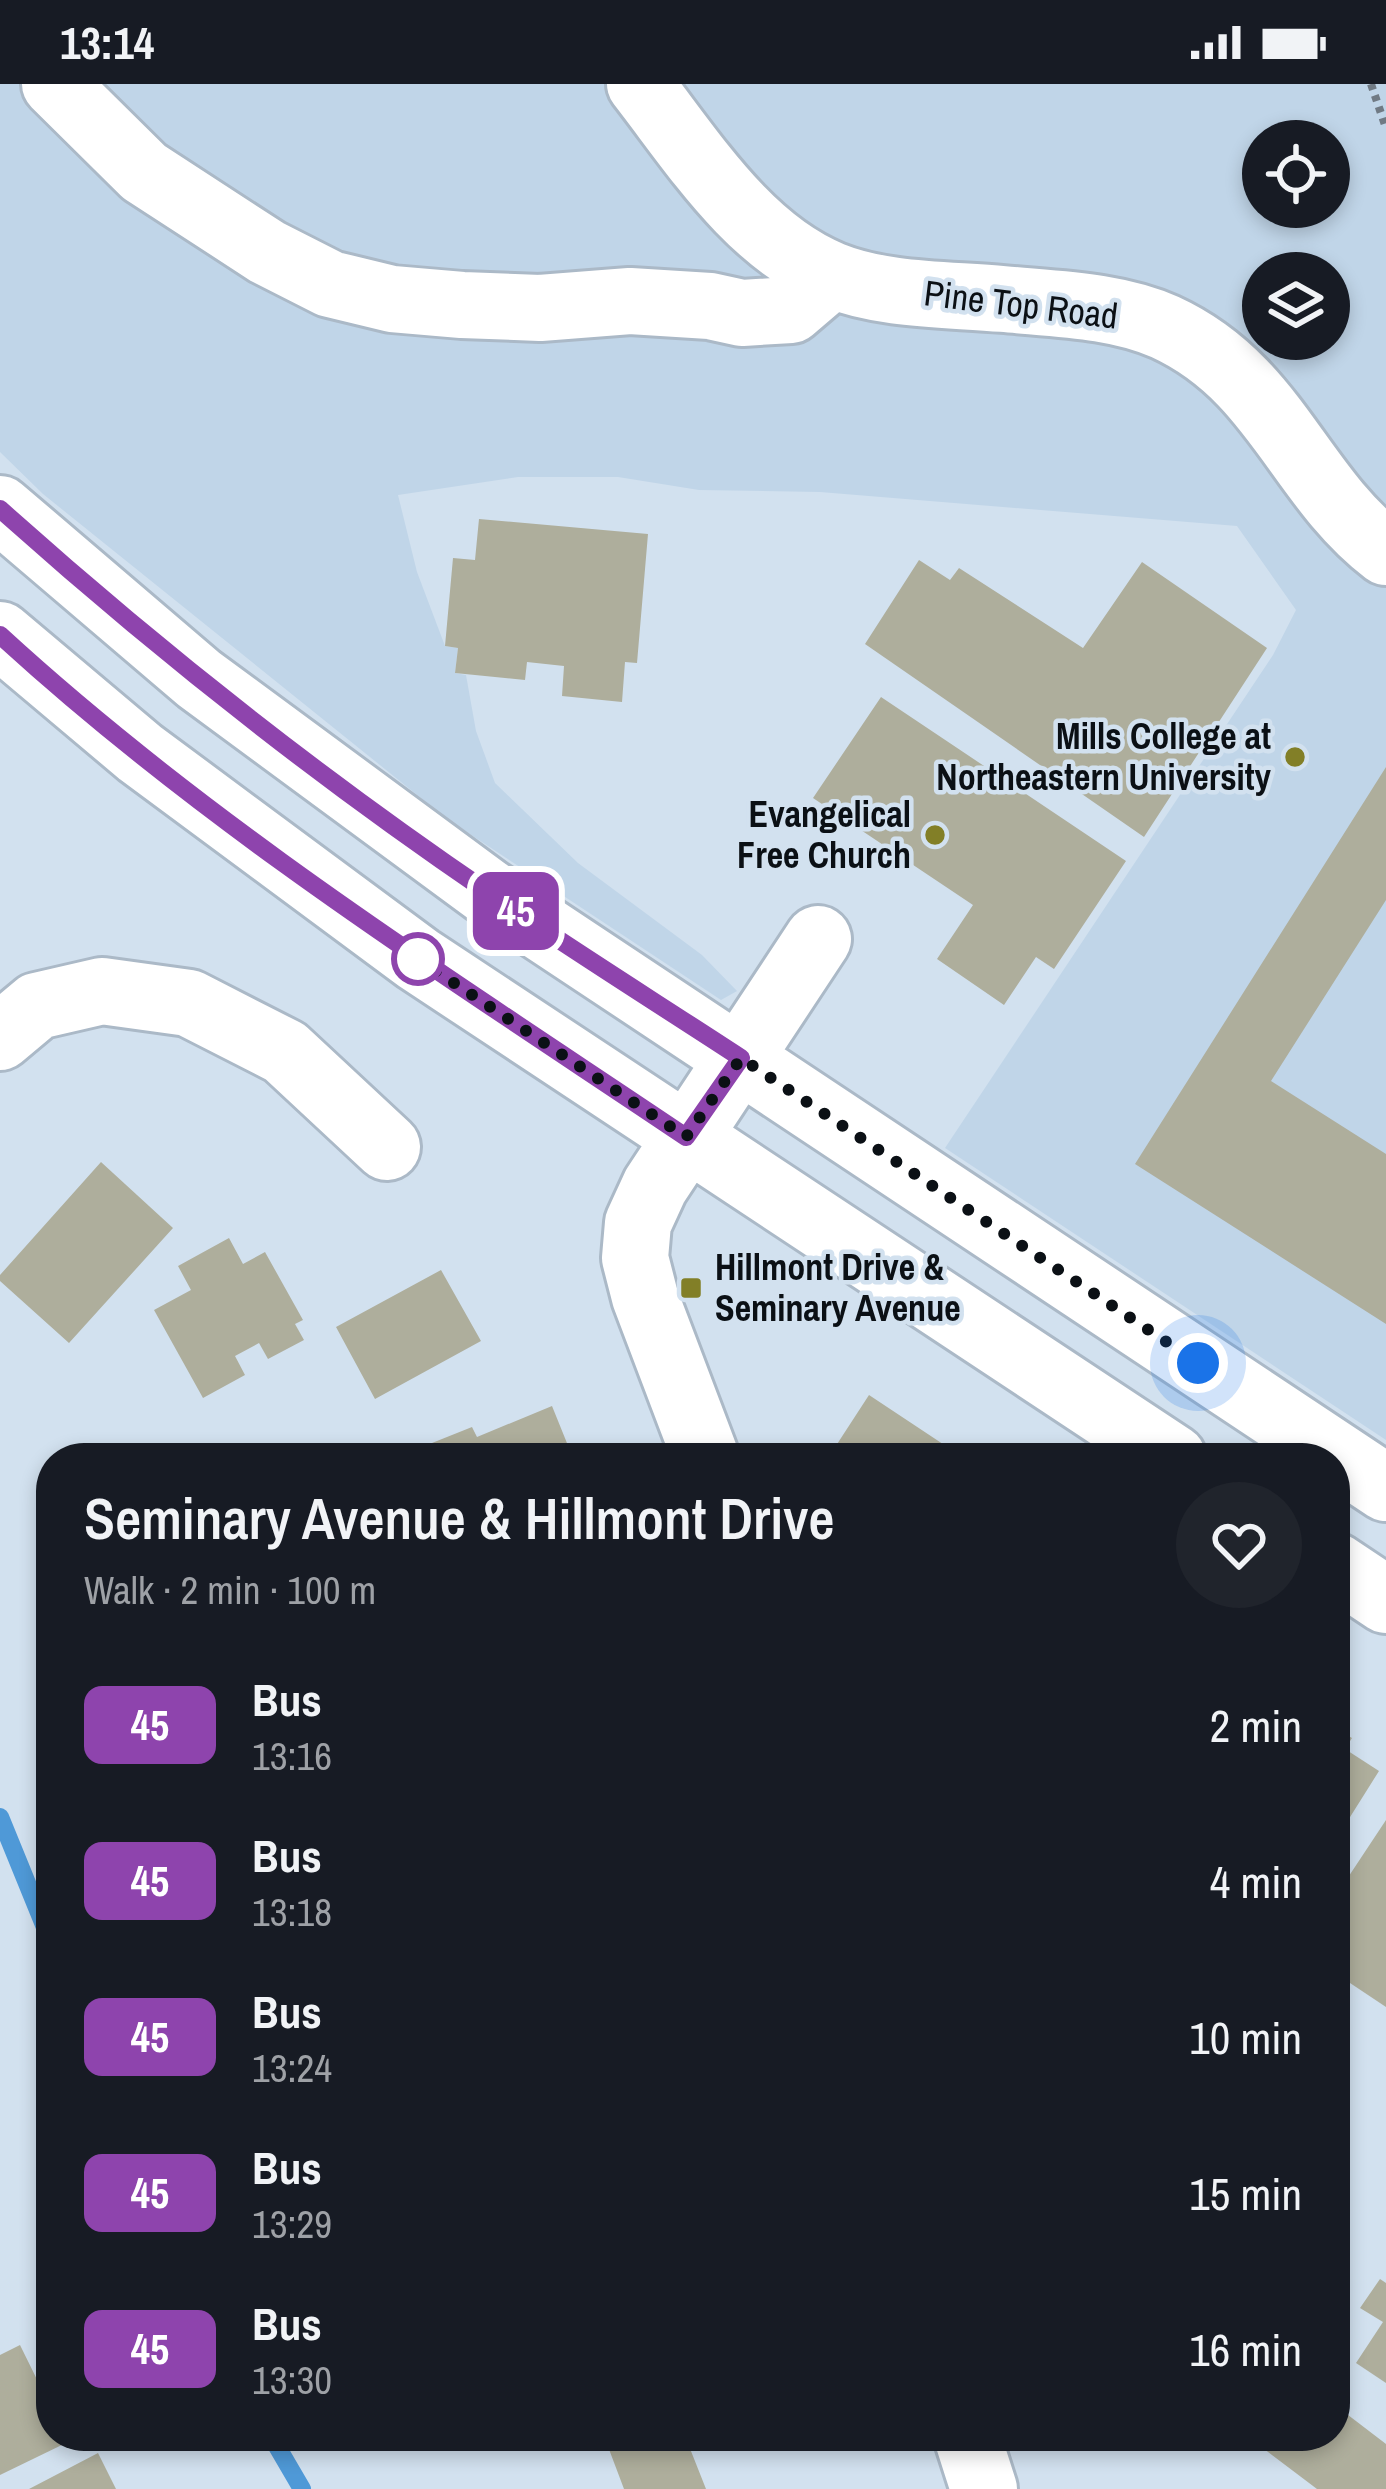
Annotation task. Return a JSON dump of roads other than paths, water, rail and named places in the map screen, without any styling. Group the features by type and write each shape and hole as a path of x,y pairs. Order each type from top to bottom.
{"street":[{"path":"56,84 144,172 267,252 329,284 392,299 462,305 540,308 630,301 742,313 791,310 832,275"},
{"name":"Pine Top Road","path":"640,84 726,195 795,254 832,275 887,289 1109,311 1162,326 1202,348 1278,420 1340,510 1386,552"},
{"path":"0,509 199,679 488,892 1318,1443"},
{"path":"0,635 140,753 418,959 1150,1443"},
{"path":"700,1443 644,1297 634,1258 638,1222 651,1192 818,939"},
{"path":"0,1037 37,1006 102,991 189,1004 285,1052 387,1148"},
{"path":"1350,1464 1386,1488"},
{"path":"1350,1576 1386,1600"},
{"path":"973,2451 984,2489"}],"waterway":[{"path":"0,1817 36,1905"},
{"path":"280,2451 302,2489"}],"place":[{"name":"Mills College at Northeastern University","path":"1295,757"},
{"name":"Evangelical Free Church","path":"935,835"},
{"name":"Hillmont Drive & Seminary Avenue","path":"691,1288"}]}
